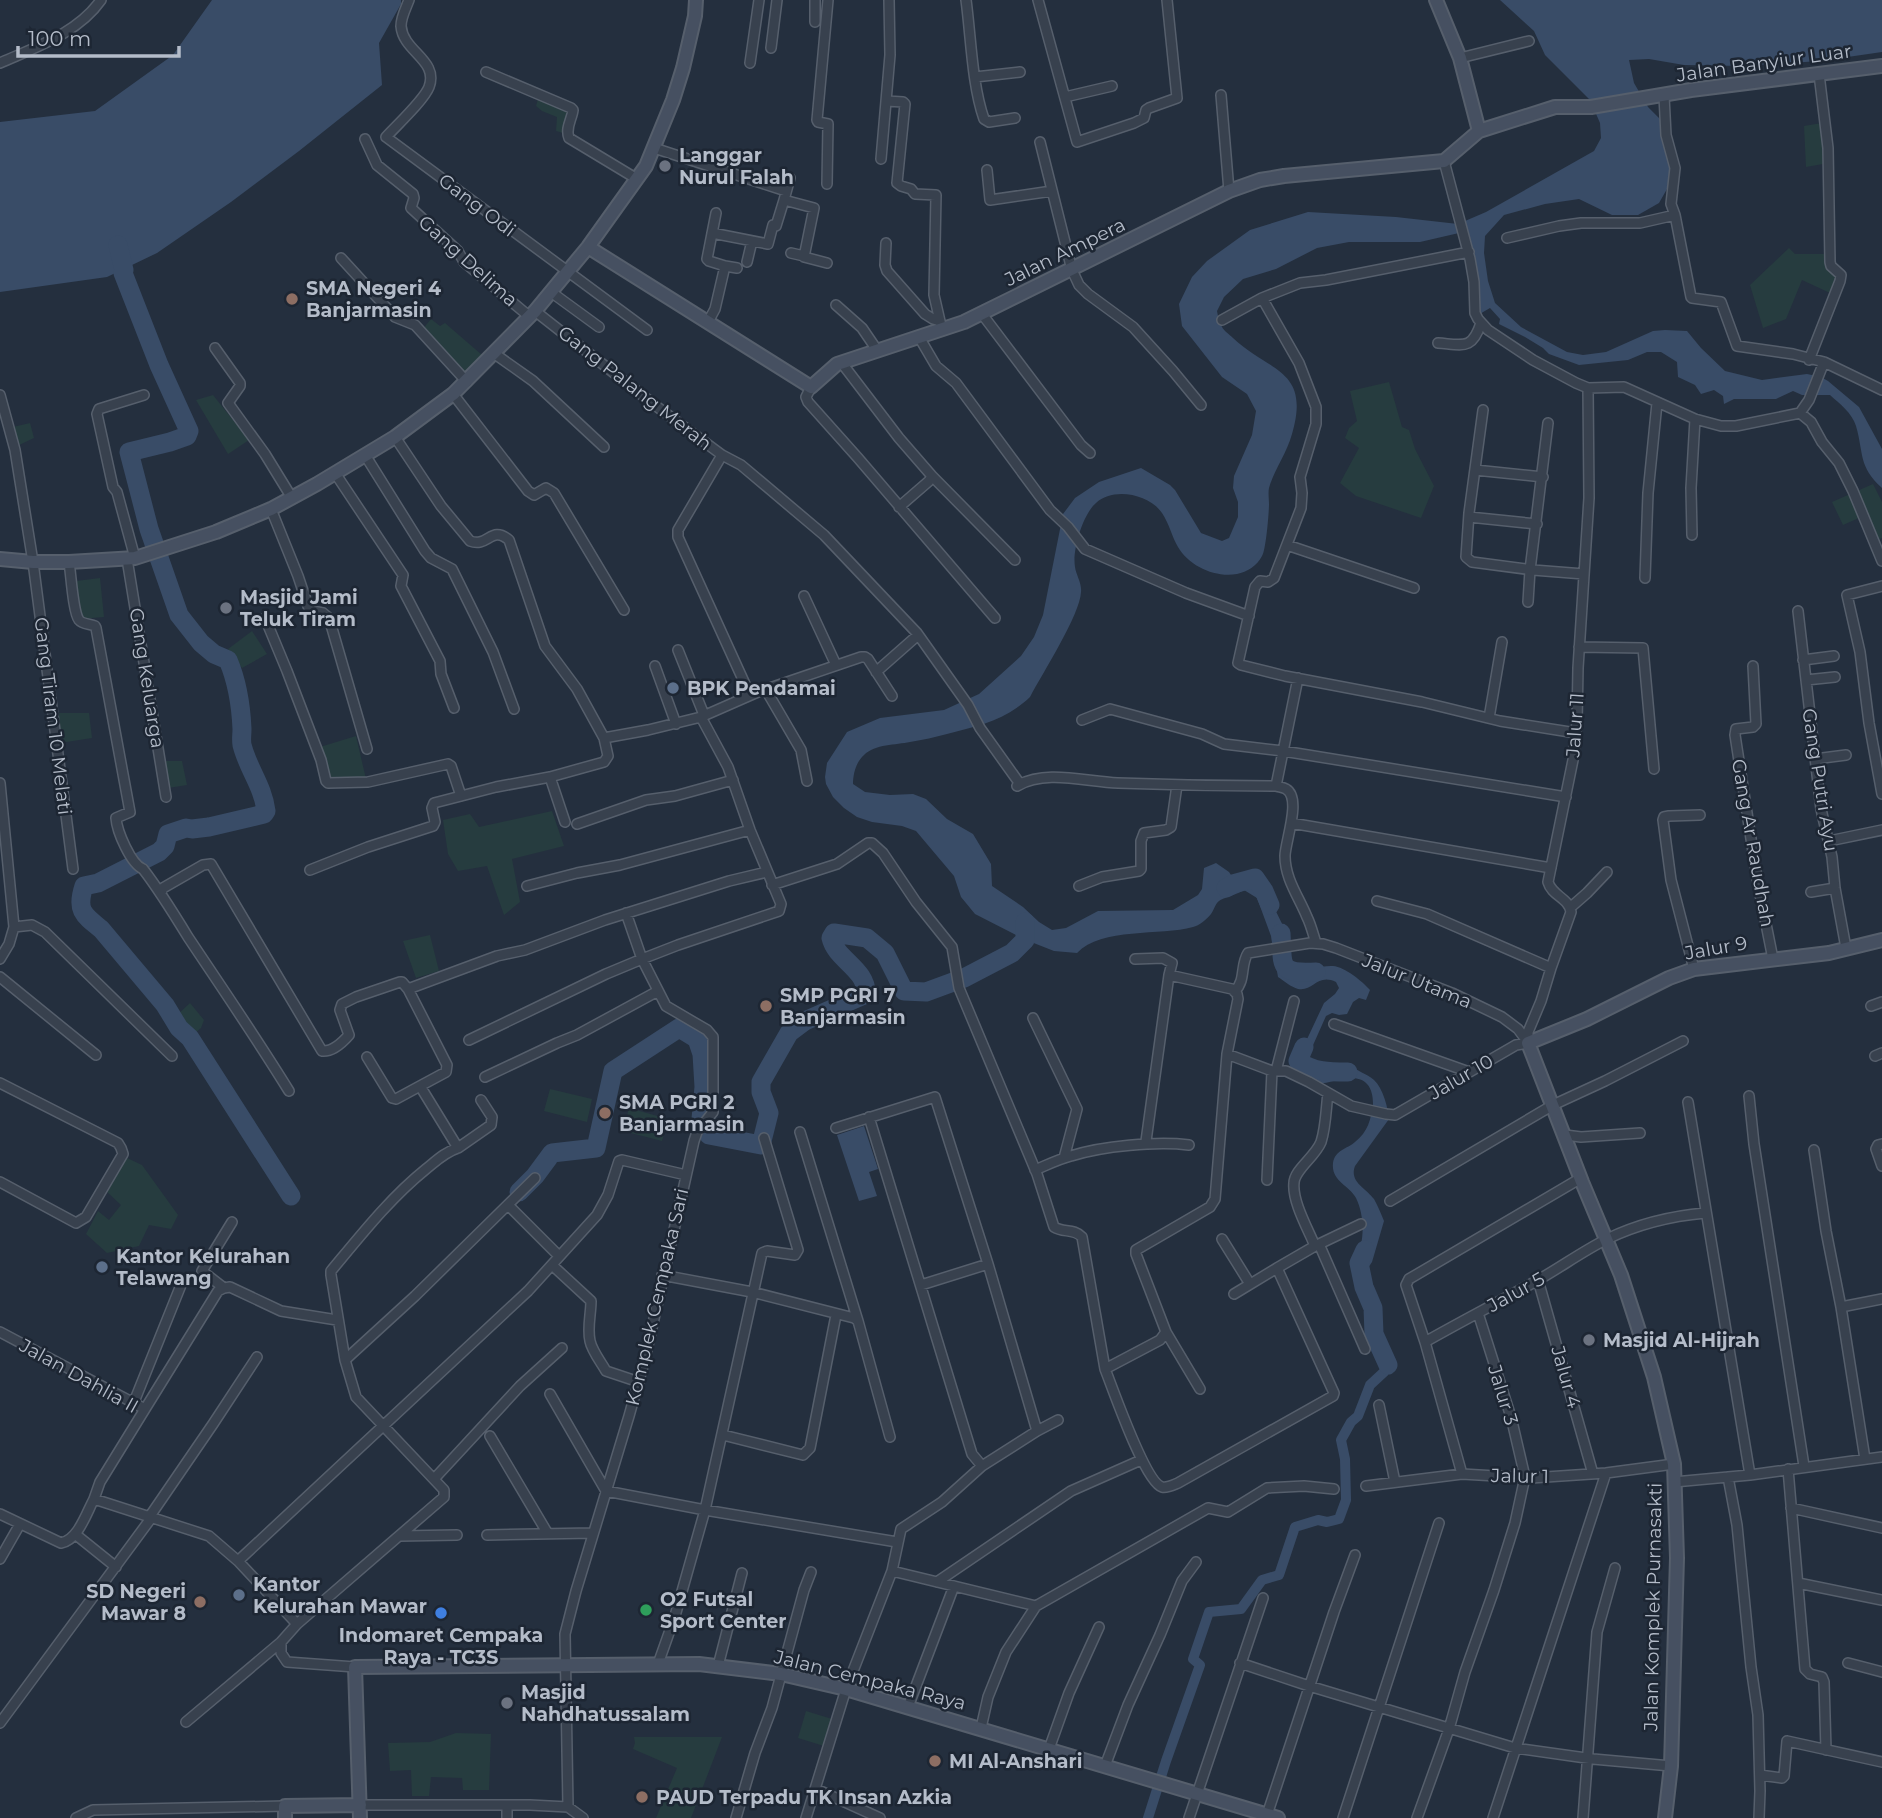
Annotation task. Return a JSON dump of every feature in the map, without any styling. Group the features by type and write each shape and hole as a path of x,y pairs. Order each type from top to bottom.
{"street":[{"path":"0,63 78,26 101,0"},
{"name":"Gang Odi","path":"409,0 401,21 402,33 410,48 426,62 431,78 425,93 386,137 647,330"},
{"path":"0,559 69,562 131,558 216,532 271,509 335,473 395,438 453,394 533,314 588,247 637,180 654,148 683,68 696,0"},
{"path":"750,63 759,0"},
{"path":"771,48 777,0"},
{"path":"815,0 815,22"},
{"path":"827,184 828,124 817,120 828,0"},
{"path":"881,159 890,55 889,0"},
{"path":"966,0 980,108 986,121 1015,118"},
{"path":"1038,0 1077,142 1134,123 1144,118 1149,108 1177,98 1167,0"},
{"path":"1436,0 1460,58 1479,131 1444,161 1474,282 1475,313 1481,323 1533,360 1576,383 1588,388 1620,386 1695,419 1721,426 1736,426 1804,414 1839,463 1882,561"},
{"path":"1460,58 1529,41"},
{"name":"Jalan Banyiur Luar","path":"1479,131 1555,107 1591,107 1691,90 1882,66"},
{"path":"486,72 571,108 573,114 567,132 569,138 637,180"},
{"path":"975,77 1020,72"},
{"path":"1809,360 1841,275 1830,262 1828,148 1819,74"},
{"path":"1065,97 1112,86"},
{"path":"1221,95 1229,191"},
{"path":"1658,97 1675,168 1671,204 1691,298 1719,301 1723,304 1739,347 1794,354 1823,363 1882,390"},
{"path":"887,101 905,104 898,184 911,189 915,194 936,195 934,295 941,325"},
{"name":"Gang Delima","path":"365,139 377,165 413,194 411,208 458,251 464,262 533,314"},
{"path":"1040,142 1072,270 1079,285 1133,327 1201,405"},
{"path":"654,148 814,208 804,256"},
{"name":"Jalan Ampera","path":"811,387 841,362 919,337 941,325 982,314 1229,191 1271,178 1444,161"},
{"path":"987,170 989,200 1052,191"},
{"path":"712,233 768,244 790,178"},
{"path":"716,213 708,260 737,268"},
{"path":"1507,239 1559,226 1581,223 1640,223 1675,215"},
{"path":"747,262 752,241"},
{"path":"886,243 887,271 925,314 941,325"},
{"path":"588,247 811,387 806,397 808,402 995,618"},
{"path":"1222,320 1262,298 1300,283 1326,280 1467,248"},
{"path":"791,253 827,262"},
{"path":"341,258 395,317 415,325 467,382"},
{"path":"708,322 715,309 725,266"},
{"path":"551,292 599,327"},
{"path":"1262,298 1298,363 1316,407 1316,424 1300,477 1301,508 1275,578 1268,582 1258,582 1238,663 1489,718 1576,733"},
{"path":"836,306 862,328 877,350"},
{"name":"Gang Palang Merah","path":"533,314 722,455 678,530 678,537 750,695"},
{"path":"982,314 1081,445 1090,453"},
{"path":"1438,343 1469,343 1476,338 1481,323"},
{"path":"919,337 936,366 956,383 1051,510 1084,548 1186,593 1249,616"},
{"path":"215,348 240,383 228,403 265,454 292,498"},
{"path":"495,354 533,381 604,447"},
{"path":"841,362 899,438 1015,560"},
{"path":"1800,413 1809,400 1823,363"},
{"name":"Jalur 11","path":"1571,907 1549,887 1548,882 1576,733 1579,647 1590,498 1588,388"},
{"name":"Gang Keluarga","path":"144,394 99,409 97,414 131,558 166,797"},
{"path":"453,394 528,491 534,495 547,488 554,492 624,610"},
{"name":"Gang Tiram 10 Melati","path":"0,395 15,450 33,562 73,869"},
{"path":"1645,578 1648,494 1657,403"},
{"path":"1483,410 1465,554 1472,562 1584,574"},
{"path":"1692,535 1691,488 1695,419"},
{"path":"1528,602 1548,424"},
{"path":"310,870 368,847 433,827 434,803 550,777 604,762 608,756 604,738 576,689 545,646 509,540 496,534 480,543 474,544 470,541 441,506 395,438"},
{"path":"365,455 425,551 431,558 452,569 493,652 514,709"},
{"path":"722,455 741,465 824,536 918,635 968,705 1018,785 1033,779 1062,778 1177,785 1276,786 1287,789 1293,798 1285,864 1316,943"},
{"path":"1475,470 1543,477"},
{"path":"335,473 404,575 401,586 440,661 441,674 454,708"},
{"path":"899,507 929,481 932,475"},
{"path":"271,509 308,606 312,611 323,613 329,618 367,749"},
{"path":"1469,517 1537,524"},
{"path":"1287,545 1414,588"},
{"path":"69,562 79,620 96,628 130,812 115,819 121,836 135,864 143,869 161,893 289,1091"},
{"path":"1882,586 1847,595 1860,652 1882,793"},
{"path":"804,596 836,665"},
{"name":"Gang Putri Ayu","path":"1798,611 1821,809 1829,841 1846,948"},
{"path":"265,618 328,783 368,782 448,764 461,796"},
{"path":"876,672 918,635"},
{"path":"1489,718 1502,642"},
{"path":"1579,647 1643,648 1654,769"},
{"path":"469,1040 642,959 779,911 781,904 750,830 728,767 702,716 678,650"},
{"path":"1803,660 1834,656"},
{"path":"604,738 676,724 702,716 750,695 865,657 892,696"},
{"path":"655,666 676,724"},
{"name":"Gang Ar Raudhah","path":"1753,666 1756,724 1738,729 1735,740 1773,959"},
{"path":"1806,680 1835,677"},
{"path":"1276,786 1298,678"},
{"path":"766,690 801,750 807,781"},
{"path":"1082,720 1110,709 1202,734 1224,744 1283,751 1566,797"},
{"path":"1815,760 1846,755"},
{"path":"550,777 565,822"},
{"path":"576,824 646,800 733,780"},
{"path":"0,783 14,927 9,944 0,959"},
{"path":"1079,886 1101,877 1141,869 1142,836 1147,831 1166,830 1171,827 1177,785"},
{"path":"1694,969 1671,880 1662,820 1669,816 1700,816"},
{"path":"1291,823 1551,868"},
{"path":"527,886 620,865 750,830"},
{"path":"1829,841 1882,830"},
{"path":"772,885 837,864 868,843 875,844 952,947 960,988 1035,1170 1054,1227 1058,1230 1075,1231 1082,1237 1105,1369 1141,1460 1161,1486 1168,1487 1333,1396 1334,1393 1277,1268"},
{"path":"161,893 163,888 203,865 211,864 322,1051 335,1047 349,1035 340,1010 342,1004 402,982 447,1065 446,1072 396,1099 392,1098 367,1057"},
{"path":"408,989 626,913 767,872"},
{"path":"1528,1043 1528,1032 1570,918 1571,907 1606,872"},
{"path":"1811,892 1835,888"},
{"path":"1377,901 1427,914 1551,968"},
{"name":"Komplek Cempaka Sari","path":"568,1807 565,1634 639,1382 697,1132 711,1115 713,1037 707,1030 666,1006 642,959 626,913"},
{"path":"14,927 32,925 45,932 172,1056"},
{"name":"Jalur 9","path":"1528,1043 1587,1019 1668,978 1694,969 1829,953 1882,940"},
{"name":"Jalur Utama","path":"1236,991 1242,980 1243,962 1248,953 1316,943 1336,948 1452,993 1502,1017 1518,1029 1528,1043"},
{"path":"1135,959 1163,958 1172,964 1146,1141"},
{"path":"1169,975 1236,991 1238,999 1227,1054 1215,1199 1210,1207 1136,1250 1166,1332 1200,1389"},
{"path":"0,977 96,1055"},
{"path":"485,1077 577,1035 658,991"},
{"path":"1267,1180 1274,1071 1294,1001"},
{"path":"1871,1006 1882,1002"},
{"path":"1033,1018 1077,1109 1064,1158"},
{"path":"1334,1024 1469,1072"},
{"path":"1390,1201 1553,1105 1605,1082 1683,1041"},
{"name":"Jalur 10","path":"1328,1093 1351,1106 1395,1115 1516,1045 1528,1043"},
{"name":"Jalan Komplek Purnasakti","path":"1528,1043 1621,1275 1654,1377 1674,1464 1677,1558 1671,1766 1665,1818"},
{"path":"1227,1054 1274,1071 1286,1071 1328,1093 1322,1140 1314,1155 1293,1181 1297,1202 1365,1349"},
{"path":"0,1083 118,1143 122,1154 86,1217 76,1223 0,1182"},
{"path":"420,1086 458,1148"},
{"path":"1749,1096 1754,1144 1804,1466"},
{"path":"836,1128 935,1097 1037,1431"},
{"path":"187,1722 444,1497 444,1490 356,1397 337,1320 331,1271 383,1209 415,1178 447,1152 488,1129 492,1117 481,1100"},
{"path":"1688,1102 1750,1475"},
{"path":"869,1117 972,1454 982,1466"},
{"path":"800,1132 858,1321 890,1437"},
{"path":"1565,1135 1581,1137 1640,1133"},
{"path":"658,1664 675,1616 705,1510 762,1253 767,1251 795,1255 798,1250 764,1138"},
{"path":"1035,1170 1073,1155 1114,1148 1166,1142 1189,1145"},
{"path":"1882,1144 1876,1149 1882,1166"},
{"path":"1814,1150 1865,1459"},
{"path":"238,1561 528,1291 597,1215 608,1195 619,1161 686,1175"},
{"path":"345,1360 415,1296 535,1178"},
{"path":"1462,1474 1406,1285 1409,1279 1581,1178"},
{"path":"508,1205 559,1256"},
{"name":"Jalur 5","path":"1425,1342 1606,1239 1662,1219 1705,1213"},
{"path":"224,1288 202,1271 232,1222"},
{"path":"1234,1294 1317,1245 1361,1224"},
{"path":"1222,1239 1250,1284"},
{"path":"920,1285 988,1264"},
{"path":"552,1265 591,1301 590,1343 607,1371 639,1382"},
{"path":"662,1275 752,1292 858,1321"},
{"name":"Jalur 4","path":"1538,1280 1593,1474"},
{"path":"134,1402 181,1285"},
{"path":"145,1409 218,1292 224,1288 230,1287 281,1311 337,1320"},
{"path":"1841,1307 1882,1299"},
{"name":"Jalur 3","path":"1478,1313 1511,1417 1525,1477"},
{"path":"723,1435 803,1455 807,1452 810,1448 836,1315"},
{"name":"Jalan Dahlia II","path":"0,1332 145,1409 100,1482 75,1534"},
{"path":"1105,1369 1160,1340 1166,1332"},
{"path":"434,1479 520,1386 562,1348"},
{"path":"0,1723 116,1567 257,1356"},
{"path":"550,1394 606,1491 897,1542"},
{"path":"1379,1405 1395,1482"},
{"path":"806,1818 846,1689 892,1571 901,1528 942,1502 982,1466 1058,1420"},
{"path":"490,1436 548,1534"},
{"path":"1674,1482 1750,1475 1882,1457"},
{"path":"937,1582 1071,1491 1141,1460"},
{"name":"Jalur 1","path":"1366,1486 1462,1474 1525,1477 1606,1474 1674,1464"},
{"path":"1788,1469 1805,1669 1822,1677 1824,1682 1826,1750"},
{"path":"1493,1818 1606,1474"},
{"path":"1417,1818 1450,1729 1465,1672 1515,1523 1525,1477"},
{"path":"1728,1477 1737,1525 1758,1715 1759,1818"},
{"path":"981,1728 988,1697 1006,1652 1036,1606 1208,1508 1228,1512 1267,1488 1304,1486 1334,1489"},
{"path":"94,1499 209,1536 238,1561 297,1624"},
{"path":"1791,1508 1882,1528"},
{"path":"0,1514 61,1543 68,1542 75,1534 116,1567"},
{"path":"1343,1818 1439,1523"},
{"path":"0,1559 20,1524"},
{"path":"487,1535 593,1533"},
{"path":"399,1536 457,1535"},
{"path":"1270,1817 1309,1686 1356,1555"},
{"path":"1105,1766 1128,1705 1182,1581 1196,1562"},
{"path":"1583,1818 1597,1632 1615,1568"},
{"path":"892,1571 1036,1606"},
{"path":"736,1818 755,1753 772,1708 811,1572"},
{"path":"718,1667 742,1573"},
{"path":"1798,1583 1882,1600"},
{"path":"908,1707 954,1586"},
{"path":"1189,1818 1263,1598"},
{"path":"1049,1749 1069,1693 1099,1627"},
{"path":"281,1642 281,1653 287,1662 355,1667 360,1811"},
{"path":"1240,1663 1515,1748 1671,1766"},
{"path":"1847,1663 1882,1672"},
{"name":"Jalan Cempaka Raya","path":"355,1667 699,1664 781,1674 846,1689 981,1728 1270,1817"},
{"path":"1760,1775 1784,1776 1787,1741 1882,1762"},
{"path":"816,1789 880,1818"},
{"path":"507,1805 507,1818"},
{"path":"76,1818 93,1810 141,1814 360,1811 507,1805 568,1807 583,1818"}],"green space":[{"path":"538,99 570,111 563,133 556,131 557,117 536,106"},
{"path":"1822,123 1823,164 1806,167 1804,126"},
{"path":"1789,248 1795,254 1824,254 1826,269 1836,275 1830,293 1802,280 1786,319 1763,328 1750,285"},
{"path":"431,319 440,326 445,323 482,355 464,373 422,330"},
{"path":"1389,382 1402,427 1409,430 1415,449 1434,486 1421,518 1356,496 1340,483 1359,448 1345,438 1349,428 1357,421 1350,391"},
{"path":"213,395 249,440 228,454 196,400"},
{"path":"30,423 34,438 17,446 13,427"},
{"path":"1873,484 1882,502 1882,538 1879,539 1868,514 1843,525 1832,502"},
{"path":"100,578 104,617 80,619 76,581"},
{"path":"252,631 267,654 242,668 228,649"},
{"path":"55,713 89,713 92,738 60,743"},
{"path":"356,736 366,779 329,782 320,747"},
{"path":"163,761 182,761 187,785 168,788"},
{"path":"552,811 564,846 512,859 520,902 504,915 487,866 458,871 448,854 443,820 470,814 479,827"},
{"path":"430,935 439,971 416,978 403,941"},
{"path":"190,1003 204,1020 201,1028 193,1035 176,1016"},
{"path":"550,1089 592,1099 587,1122 544,1111"},
{"path":"629,1108 668,1119 662,1141 623,1131"},
{"path":"125,1157 142,1165 178,1215 171,1229 149,1225 139,1246 107,1253 86,1234 98,1211 109,1220 121,1205 106,1191"},
{"path":"806,1711 832,1719 824,1746 798,1738"},
{"path":"456,1733 491,1734 489,1790 463,1790 462,1778 431,1777 429,1796 412,1796 411,1770 390,1771 388,1743 430,1742"},
{"path":"634,1737 722,1737 691,1818 656,1818 677,1768 633,1749"}],"water":[{"path":"212,0 401,0 379,43 382,85 231,202 157,253 107,277 0,292 0,122 95,111 173,55"},
{"path":"1500,0 1882,0 1882,52 1820,61 1742,66 1629,60 1634,83 1648,107 1661,120 1671,167 1671,182 1659,203 1638,215 1612,215 1579,199 1545,204 1504,215 1485,236 1484,253 1488,281 1495,303 1521,327 1567,352 1583,355 1606,352 1653,331 1687,331 1725,371 1762,380 1807,374 1828,381 1859,407 1882,449 1882,488 1865,466 1852,417 1830,395 1802,395 1793,391 1776,399 1734,399 1724,404 1723,396 1714,390 1701,394 1695,385 1678,377 1677,362 1661,352 1647,352 1628,360 1579,365 1549,354 1525,337 1499,324 1500,319 1490,308 1478,315 1469,238 1459,233 1420,242 1349,242 1317,248 1276,269 1243,279 1224,297 1217,311 1224,330 1283,374 1296,396 1292,434 1269,488 1266,539 1262,556 1257,563 1248,570 1229,575 1203,569 1183,554 1164,517 1149,501 1121,494 1103,498 1091,508 1077,542 1075,560 1081,589 1079,602 1068,629 1030,697 1001,717 981,725 869,751 859,761 853,780 853,784 865,792 913,794 926,799 947,819 973,834 991,864 992,886 1052,930 1066,928 1098,911 1173,910 1198,895 1202,889 1204,868 1216,863 1233,878 1254,879 1265,889 1291,942 1291,949 1282,960 1283,968 1301,971 1327,966 1338,967 1367,986 1370,990 1366,1000 1359,998 1353,1002 1347,1014 1332,1013 1326,1016 1306,1061 1307,1068 1312,1071 1328,1071 1348,1065 1365,1074 1377,1084 1386,1104 1389,1119 1355,1166 1354,1172 1356,1181 1374,1199 1384,1221 1372,1262 1359,1275 1355,1261 1363,1230 1361,1213 1356,1198 1335,1174 1333,1163 1339,1152 1355,1142 1366,1130 1373,1104 1372,1094 1367,1084 1356,1078 1314,1083 1295,1073 1293,1069 1324,1003 1339,988 1336,982 1324,980 1308,988 1298,989 1278,977 1271,936 1257,898 1244,890 1221,900 1207,918 1193,927 1101,939 1077,953 1054,951 975,914 961,897 954,876 916,831 857,817 833,797 825,777 827,763 847,732 880,718 944,710 979,694 1021,656 1034,637 1043,615 1063,514 1075,498 1099,482 1141,468 1175,490 1201,533 1222,541 1229,538 1238,517 1238,502 1233,488 1234,476 1252,435 1256,411 1247,394 1222,377 1182,326 1179,304 1192,277 1207,261 1250,230 1308,212 1458,224 1486,212 1594,151 1601,138 1600,123 1590,100 1545,55 1534,31"},
{"path":"864,1126 878,1169 869,1172 877,1196 859,1201 837,1135"}],"waterway":[{"path":"118,245 123,273 159,365 189,431 187,436 170,442 129,452 149,529 179,615 201,643 214,654 228,660 240,703 242,745 266,811 264,814 209,827 186,828 168,834 165,846 159,852 98,883 84,886 81,906 86,916 101,929 165,1005 179,1028 190,1038 291,1196"},
{"path":"1226,888 1255,878 1270,905"},
{"path":"519,1192 552,1153 596,1148 613,1071 679,1028 697,1039 702,1054 704,1087 701,1119 709,1135 761,1145 769,1113 761,1092 761,1082 789,1033 805,1021 866,994 862,978 834,946 831,938 834,933 867,938 885,953 904,991 926,992 964,978 1012,953 1025,940 1025,922"},
{"path":"1281,933 1285,966 1294,971 1316,972"},
{"path":"1304,1047 1298,1061 1304,1065 1322,1071 1348,1072"},
{"path":"1365,1250 1359,1263 1364,1287 1373,1308 1374,1334 1388,1365"},
{"path":"1148,1818 1200,1665 1193,1659 1209,1612 1241,1609 1262,1580 1279,1575 1295,1527 1318,1520 1327,1522 1339,1519 1346,1500 1345,1459 1341,1440 1351,1422 1358,1416 1370,1385 1388,1365"}],"place":[{"name":"Langgar Nurul Falah","path":"665,166"},
{"name":"SMA Negeri 4 Banjarmasin","path":"292,299"},
{"name":"Masjid Jami Teluk Tiram","path":"226,608"},
{"name":"BPK Pendamai","path":"673,688"},
{"name":"SMP PGRI 7 Banjarmasin","path":"766,1006"},
{"name":"SMA PGRI 2 Banjarmasin","path":"605,1113"},
{"name":"Kantor Kelurahan Telawang","path":"102,1267"},
{"name":"Masjid Al-Hijrah","path":"1589,1340"},
{"name":"Kantor Kelurahan Mawar","path":"239,1595"},
{"name":"SD Negeri Mawar 8","path":"200,1602"},
{"name":"O2 Futsal Sport Center","path":"646,1610"},
{"name":"Indomaret Cempaka Raya - TC3S","path":"441,1613"},
{"name":"Masjid Nahdhatussalam","path":"507,1703"},
{"name":"MI Al-Anshari","path":"935,1761"},
{"name":"PAUD Terpadu TK Insan Azkia","path":"642,1797"}]}
